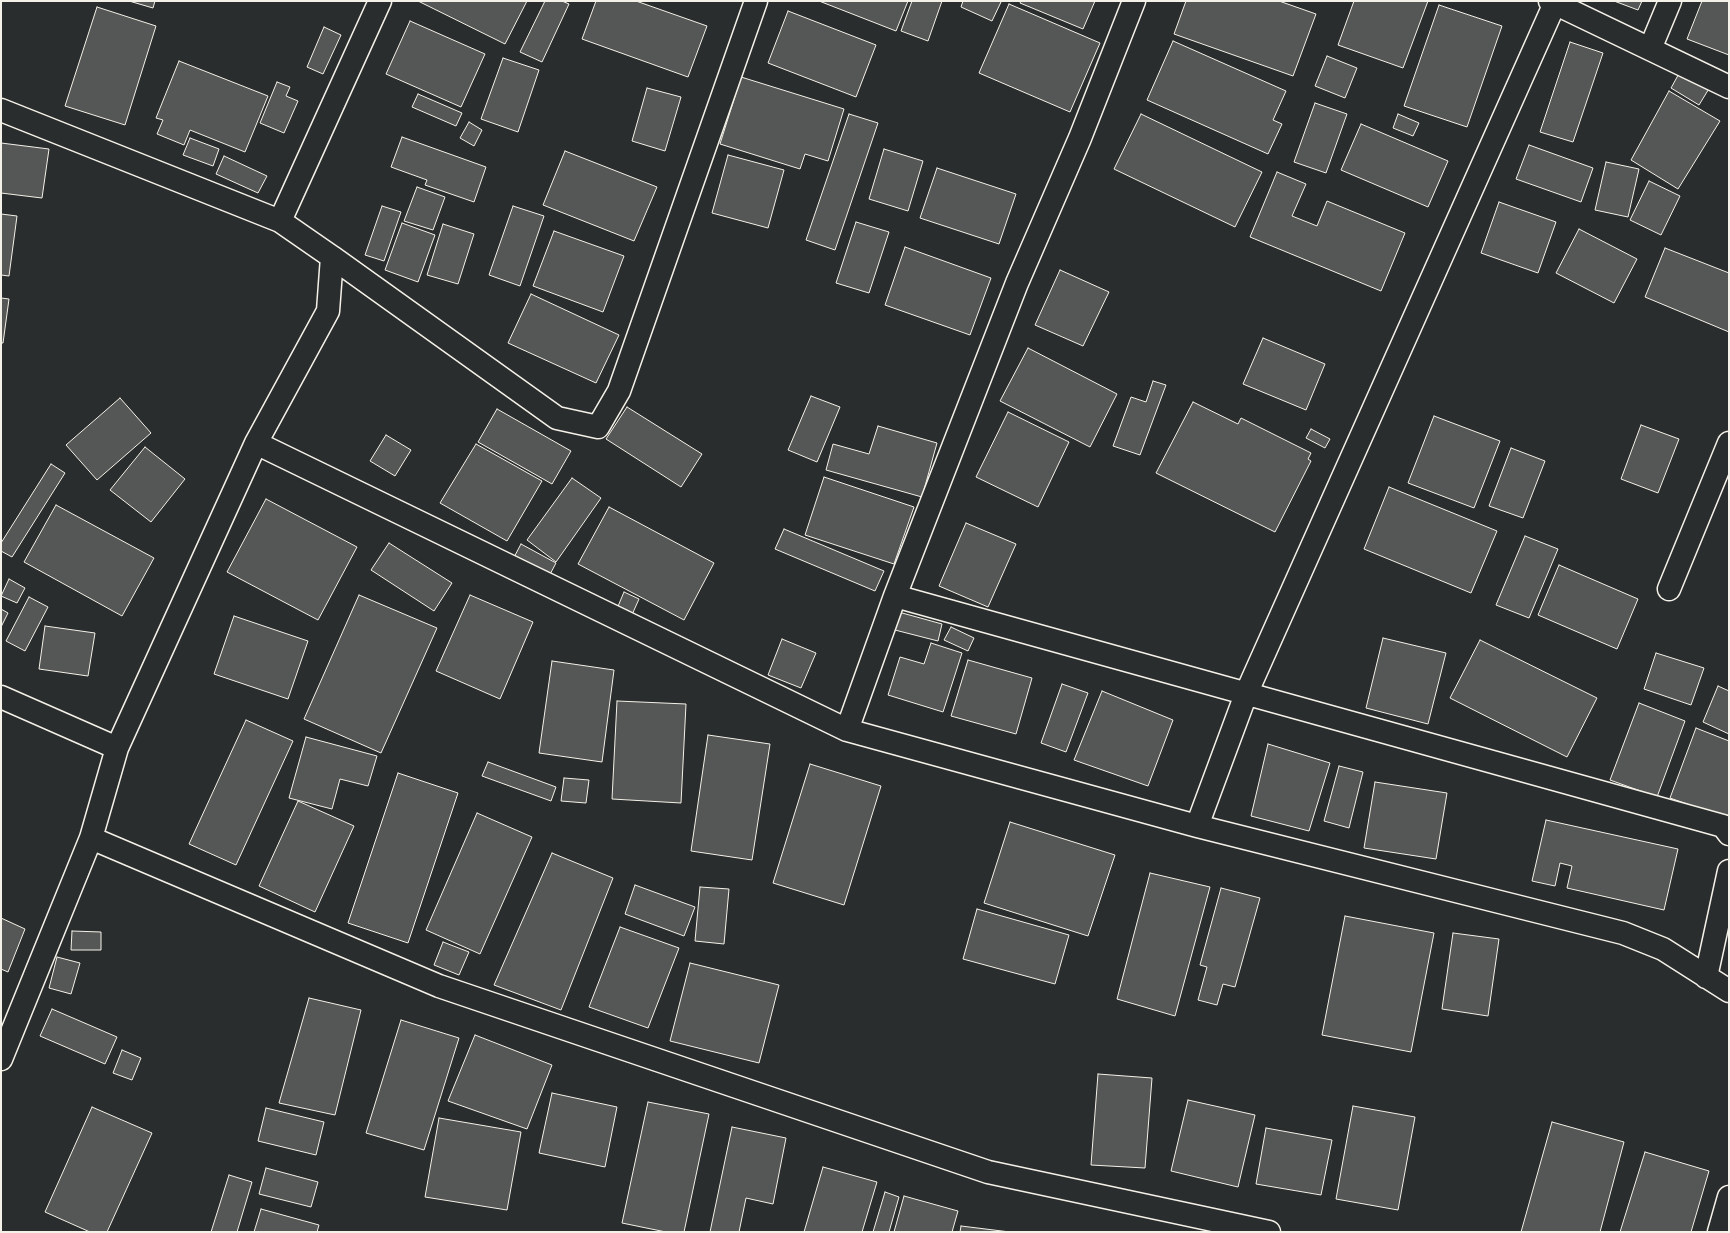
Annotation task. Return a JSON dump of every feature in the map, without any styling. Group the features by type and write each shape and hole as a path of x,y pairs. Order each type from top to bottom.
{"street":[{"path":"280,221 380,1"},
{"path":"1,110 280,221 557,418 598,427 619,391 756,1"},
{"path":"847,730 895,596 1017,283 1080,138 1134,1"},
{"path":"1650,49 1670,1"},
{"path":"1197,826 1246,694 1552,2 1729,87"},
{"path":"1,1059 90,838 117,748 256,443 328,311 332,257"},
{"path":"256,443 847,730 1197,826 1624,933 1663,949 1729,991"},
{"path":"1669,589 1729,443"},
{"path":"895,596 1723,826 1729,834"},
{"path":"1,697 117,748"},
{"path":"90,838 438,986 988,1172 1269,1232"},
{"path":"1706,977 1729,871"},
{"path":"1719,1232 1729,1197"}],"building":[{"path":"129,1 155,1 153,8"},
{"path":"418,1 527,1 505,44"},
{"path":"545,1 562,1 569,4 542,62 520,52"},
{"path":"596,1 636,1 707,26 688,77 582,39"},
{"path":"819,1 908,1 896,31"},
{"path":"912,1 942,1 928,41 901,31"},
{"path":"963,1 1001,2 992,21 961,7"},
{"path":"1021,1 1095,1 1083,29 1020,3"},
{"path":"1186,1 1279,1 1316,14 1293,76 1174,34"},
{"path":"1354,1 1428,1 1403,68 1338,45"},
{"path":"1614,1 1642,1 1638,10"},
{"path":"1702,1 1729,1 1729,55 1687,39"},
{"path":"1009,4 1100,43 1070,112 979,73"},
{"path":"1439,5 1502,26 1467,127 1404,106"},
{"path":"97,7 156,26 125,125 65,106"},
{"path":"788,11 876,45 856,97 768,63"},
{"path":"410,21 485,54 461,107 386,74"},
{"path":"324,27 341,35 323,74 307,67"},
{"path":"1173,41 1286,91 1273,120 1282,124 1268,154 1147,100"},
{"path":"1570,42 1603,53 1573,142 1540,132"},
{"path":"1327,56 1357,68 1345,98 1315,86"},
{"path":"503,58 539,70 518,132 481,119"},
{"path":"179,61 268,96 245,152 190,130 184,145 157,134 163,120 156,118"},
{"path":"1681,70 1710,87 1699,105 1671,88"},
{"path":"741,77 844,109 828,161 805,154 800,169 720,144"},
{"path":"277,82 290,87 286,96 298,101 284,133 260,123"},
{"path":"647,88 681,97 665,151 632,141"},
{"path":"1669,91 1720,121 1678,189 1631,160"},
{"path":"418,94 462,113 456,126 412,107"},
{"path":"1315,103 1347,114 1326,173 1294,162"},
{"path":"849,114 878,123 835,250 806,240"},
{"path":"1141,114 1262,172 1235,227 1114,169"},
{"path":"1398,114 1419,123 1413,136 1393,128"},
{"path":"469,122 482,130 474,146 460,138"},
{"path":"1361,124 1448,161 1428,207 1341,170"},
{"path":"402,137 486,167 474,202 425,185 427,180 391,167"},
{"path":"190,138 219,149 213,166 183,155"},
{"path":"1,143 49,149 42,198 1,193"},
{"path":"1529,145 1593,168 1581,202 1516,179"},
{"path":"884,149 923,161 908,211 869,199"},
{"path":"565,151 657,187 634,241 543,205"},
{"path":"728,155 784,170 768,228 712,213"},
{"path":"224,156 267,176 258,193 216,174"},
{"path":"1606,162 1639,169 1628,217 1595,210"},
{"path":"937,168 1016,194 999,244 920,218"},
{"path":"1277,172 1306,184 1292,216 1317,226 1327,201 1405,233 1381,291 1250,237"},
{"path":"1649,181 1680,196 1661,235 1630,220"},
{"path":"417,187 445,197 433,230 404,221"},
{"path":"1499,202 1556,222 1538,273 1481,253"},
{"path":"382,206 401,212 384,261 365,255"},
{"path":"513,206 544,216 520,286 489,275"},
{"path":"1,214 17,216 9,276 1,275"},
{"path":"856,222 889,232 869,293 836,283"},
{"path":"402,223 435,235 418,282 385,270"},
{"path":"443,224 474,234 458,284 427,275"},
{"path":"1579,229 1637,259 1614,303 1556,273"},
{"path":"554,231 624,256 603,312 533,286"},
{"path":"905,247 991,278 970,335 885,305"},
{"path":"1665,248 1729,273 1729,332 1645,297"},
{"path":"1060,270 1109,292 1083,346 1035,325"},
{"path":"531,294 619,335 596,383 508,343"},
{"path":"1,298 9,299 3,343 1,343"},
{"path":"1263,338 1325,364 1306,410 1243,384"},
{"path":"1028,348 1117,394 1090,447 1000,401"},
{"path":"1153,381 1166,385 1140,455 1113,446 1131,397 1146,402"},
{"path":"811,396 840,407 817,462 788,450"},
{"path":"120,398 151,433 97,480 66,445"},
{"path":"1193,402 1238,424 1241,418 1311,453 1308,459 1311,461 1275,532 1156,473"},
{"path":"627,407 702,454 681,487 606,439"},
{"path":"497,409 571,451 552,484 478,442"},
{"path":"1008,412 1069,442 1038,507 976,477"},
{"path":"1434,416 1500,441 1474,508 1408,483"},
{"path":"1641,425 1679,439 1658,493 1621,479"},
{"path":"878,426 937,443 922,497 826,470 833,444 869,454"},
{"path":"1311,429 1330,439 1325,448 1306,438"},
{"path":"386,435 411,450 395,476 370,461"},
{"path":"476,444 542,481 507,541 440,503"},
{"path":"145,447 185,479 151,522 110,490"},
{"path":"1511,448 1545,461 1523,518 1489,506"},
{"path":"51,464 65,473 12,557 1,551 1,543"},
{"path":"824,477 914,507 894,564 805,535"},
{"path":"572,478 601,498 556,562 527,540"},
{"path":"1389,487 1497,531 1471,593 1364,549"},
{"path":"266,499 357,547 318,620 227,572"},
{"path":"56,505 154,558 122,616 24,562"},
{"path":"609,507 714,563 684,620 578,564"},
{"path":"966,523 1016,544 988,607 939,586"},
{"path":"784,529 884,571 875,591 775,549"},
{"path":"1525,536 1558,549 1529,618 1496,605"},
{"path":"389,543 452,583 434,611 371,570"},
{"path":"521,544 556,563 547,580 512,561"},
{"path":"1559,565 1638,599 1617,649 1538,615"},
{"path":"9,579 25,588 17,603 1,596"},
{"path":"624,592 639,599 631,617 616,611"},
{"path":"359,595 437,628 381,753 304,719"},
{"path":"470,595 533,622 500,699 436,671"},
{"path":"29,597 48,607 25,651 6,641"},
{"path":"1,609 8,613 1,627"},
{"path":"895,611 942,624 938,641 891,629"},
{"path":"234,616 308,641 288,699 214,674"},
{"path":"45,626 95,633 88,676 39,669"},
{"path":"951,627 974,638 968,651 944,640"},
{"path":"1383,638 1446,653 1428,724 1366,708"},
{"path":"782,639 816,653 801,688 768,675"},
{"path":"1480,640 1597,698 1567,757 1450,698"},
{"path":"931,643 962,653 943,712 888,695 900,657 924,664"},
{"path":"1656,653 1704,668 1691,705 1644,689"},
{"path":"968,660 1032,678 1016,734 951,716"},
{"path":"552,661 614,670 602,762 539,753"},
{"path":"1062,684 1088,693 1066,752 1041,743"},
{"path":"1718,686 1729,691 1729,734 1703,722"},
{"path":"1102,691 1173,720 1148,786 1074,760"},
{"path":"617,701 686,704 681,803 612,799"},
{"path":"1639,703 1685,721 1657,797 1610,780"},
{"path":"246,720 293,741 236,865 189,844"},
{"path":"1696,728 1729,741 1729,812 1727,818 1670,798"},
{"path":"708,735 770,744 752,860 691,851"},
{"path":"306,737 377,756 368,786 340,779 332,809 289,798"},
{"path":"1268,744 1330,763 1309,831 1251,816"},
{"path":"488,762 556,787 551,801 482,776"},
{"path":"810,764 881,786 844,905 773,883"},
{"path":"1339,766 1363,772 1349,828 1324,821"},
{"path":"398,773 458,793 408,943 348,923"},
{"path":"564,778 589,780 586,803 561,801"},
{"path":"1375,782 1447,793 1436,859 1364,848"},
{"path":"298,801 354,826 315,912 259,886"},
{"path":"477,813 532,837 480,954 426,930"},
{"path":"1546,820 1678,849 1664,910 1567,888 1572,866 1560,863 1555,886 1532,881"},
{"path":"1010,822 1115,855 1088,936 984,903"},
{"path":"552,853 613,878 561,1010 494,985"},
{"path":"1150,873 1210,887 1175,1016 1117,999"},
{"path":"635,885 695,907 684,936 625,914"},
{"path":"700,887 729,889 724,944 695,941"},
{"path":"1221,888 1260,898 1235,987 1223,984 1217,1005 1198,1000 1207,967 1200,965"},
{"path":"977,909 1069,935 1055,984 963,959"},
{"path":"1345,916 1434,933 1411,1052 1322,1035"},
{"path":"1,918 25,929 8,972 1,969"},
{"path":"620,927 679,948 648,1028 589,1007"},
{"path":"72,931 101,932 101,950 71,950"},
{"path":"1453,933 1499,939 1488,1016 1442,1009"},
{"path":"443,942 469,952 459,975 434,965"},
{"path":"57,957 80,963 71,994 49,988"},
{"path":"690,963 779,985 759,1063 670,1041"},
{"path":"309,998 361,1010 335,1115 279,1103"},
{"path":"52,1009 117,1037 105,1064 40,1036"},
{"path":"401,1020 459,1038 424,1150 366,1133"},
{"path":"475,1035 552,1065 527,1129 448,1101"},
{"path":"122,1050 141,1058 132,1080 113,1073"},
{"path":"1098,1074 1152,1078 1145,1168 1091,1165"},
{"path":"552,1093 617,1107 605,1167 539,1153"},
{"path":"1188,1100 1255,1115 1238,1187 1171,1171"},
{"path":"648,1102 709,1114 684,1232 666,1232 622,1223"},
{"path":"1353,1106 1415,1117 1398,1210 1336,1199"},
{"path":"92,1107 152,1133 107,1232 90,1232 45,1212"},
{"path":"266,1108 324,1122 316,1155 258,1141"},
{"path":"439,1118 521,1132 507,1210 425,1197"},
{"path":"1552,1122 1624,1142 1600,1232 1521,1232"},
{"path":"732,1127 786,1138 773,1204 746,1198 739,1232 710,1232"},
{"path":"1266,1128 1332,1140 1321,1195 1256,1184"},
{"path":"1645,1152 1709,1171 1691,1232 1620,1232"},
{"path":"823,1167 877,1182 862,1232 804,1232"},
{"path":"266,1168 318,1182 311,1207 259,1194"},
{"path":"229,1175 252,1182 237,1232 211,1232"},
{"path":"885,1192 899,1197 889,1232 873,1232"},
{"path":"904,1196 958,1211 952,1232 894,1232"},
{"path":"261,1209 319,1225 317,1232 254,1232"},
{"path":"961,1226 1010,1232 960,1232"}]}
